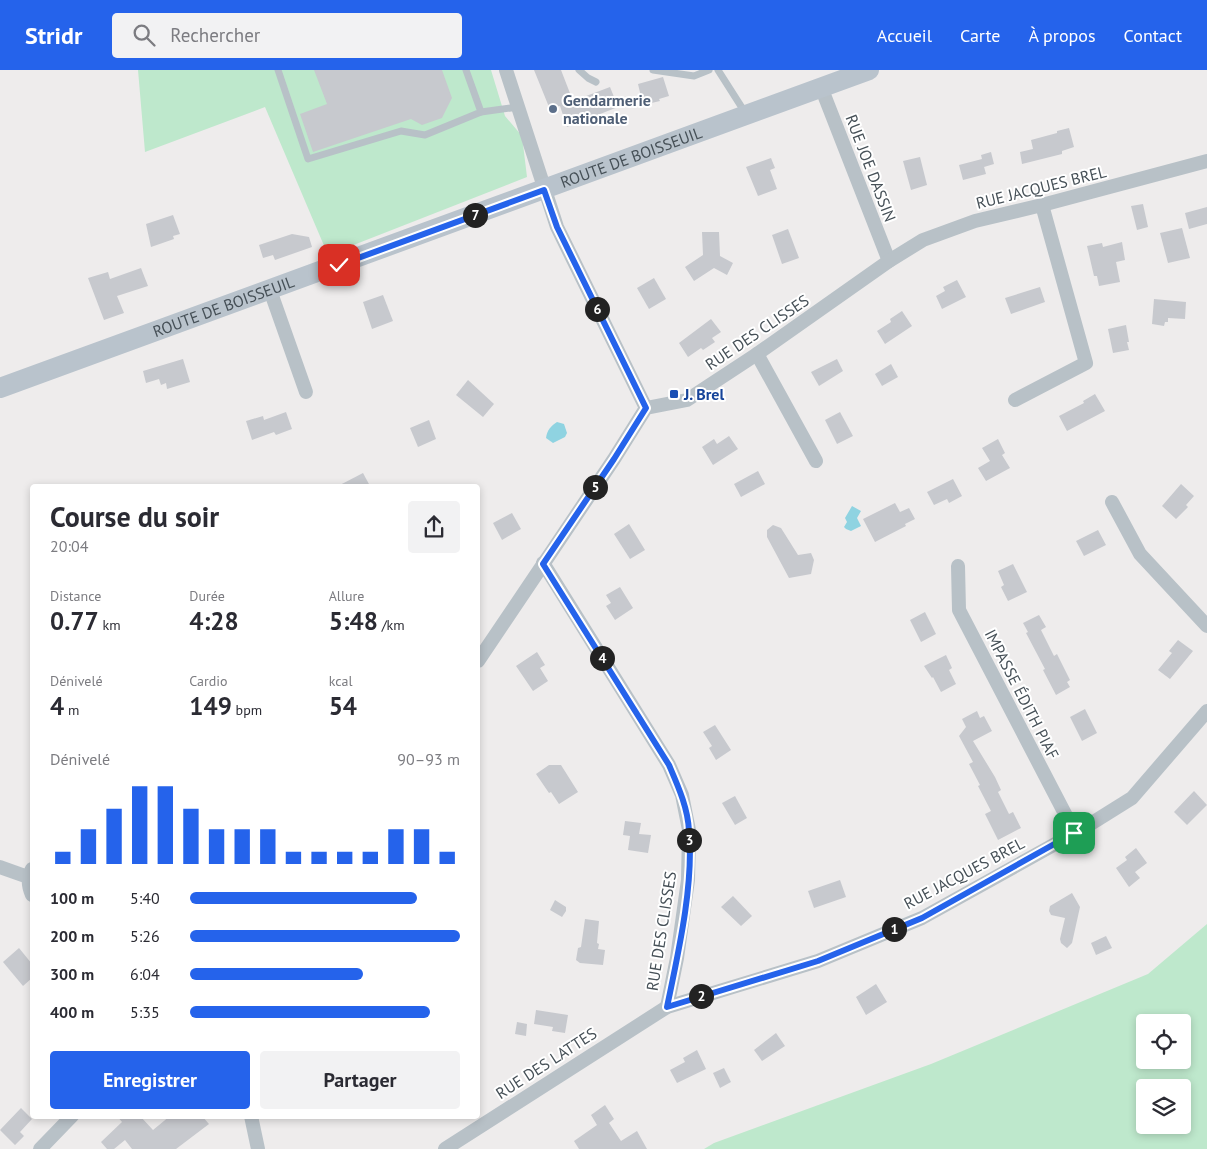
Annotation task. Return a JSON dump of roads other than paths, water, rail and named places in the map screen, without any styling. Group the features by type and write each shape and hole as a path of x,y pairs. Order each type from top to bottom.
{"main road":[{"name":"ROUTE DE BOISSEUIL","path":"0,388 868,70"}],"street":[{"path":"480,658 614,459 646,408 557,227 506,70"},
{"name":"RUE JOE DASSIN","path":"821,88 889,261"},
{"name":"RUE JACQUES BREL","path":"889,261 923,240 975,221 1207,161"},
{"path":"1015,400 1086,364 1042,205"},
{"name":"RUE DES CLISSES","path":"646,408 687,400 758,354 889,261"},
{"path":"270,290 306,392"},
{"path":"758,354 816,461"},
{"path":"1112,502 1140,554 1207,626"},
{"name":"RUE DES CLISSES","path":"543,564 669,765 682,795 689,830 688,880 677,958 667,1007"},
{"name":"IMPASSE ÉDITH PIAF","path":"958,566 959,610 1074,833"},
{"name":"RUE JACQUES BREL","path":"667,1007 818,961 922,918 1074,833 1132,798 1207,711"},
{"path":"2,870 30,873 30,890"},
{"name":"RUE DES LATTES","path":"445,1149 667,1007"},
{"path":"40,1149 69,1119"},
{"path":"252,1119 258,1149"}],"lane":[{"path":"278,70 308,159 401,132 425,135 481,112 518,107"},
{"path":"466,70 481,112"},
{"path":"579,70 596,82"},
{"path":"653,70 694,76 710,70"},
{"path":"718,70 747,115"}],"water":[{"path":"557,422 564,424 567,433 565,437 553,443 546,438 550,428"},
{"path":"852,506 861,511 857,518 861,526 851,531 844,527 847,522 845,518"}],"place":[{"name":"Gendarmerie nationale","path":"553,109"},
{"name":"J. Brel","path":"674,394"}]}
